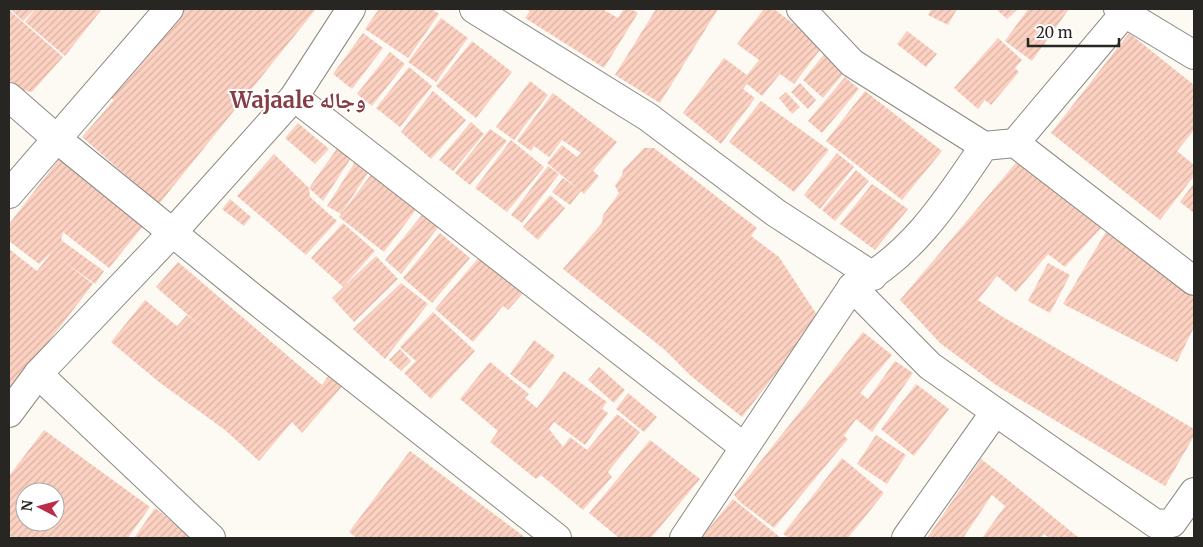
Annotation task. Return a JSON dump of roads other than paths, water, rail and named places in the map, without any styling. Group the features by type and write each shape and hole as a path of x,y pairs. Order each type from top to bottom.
{"street":[{"path":"9,194 169,9"},
{"path":"9,414 38,374 173,232 294,97 351,9"},
{"path":"474,9 648,117 776,213 862,282 930,366 1156,524 1172,523 1194,492"},
{"path":"801,9 852,63 984,146 1015,143 1194,281"},
{"path":"1015,143 1123,10 1194,55"},
{"path":"9,97 57,139 253,298 557,538"},
{"path":"294,97 744,447"},
{"path":"684,538 744,447 862,282 900,255 937,215 984,146"},
{"path":"38,374 211,538"},
{"path":"906,538 995,412"}],"district":[{"name":"Wajaale وجاله","path":"298,100"}]}
